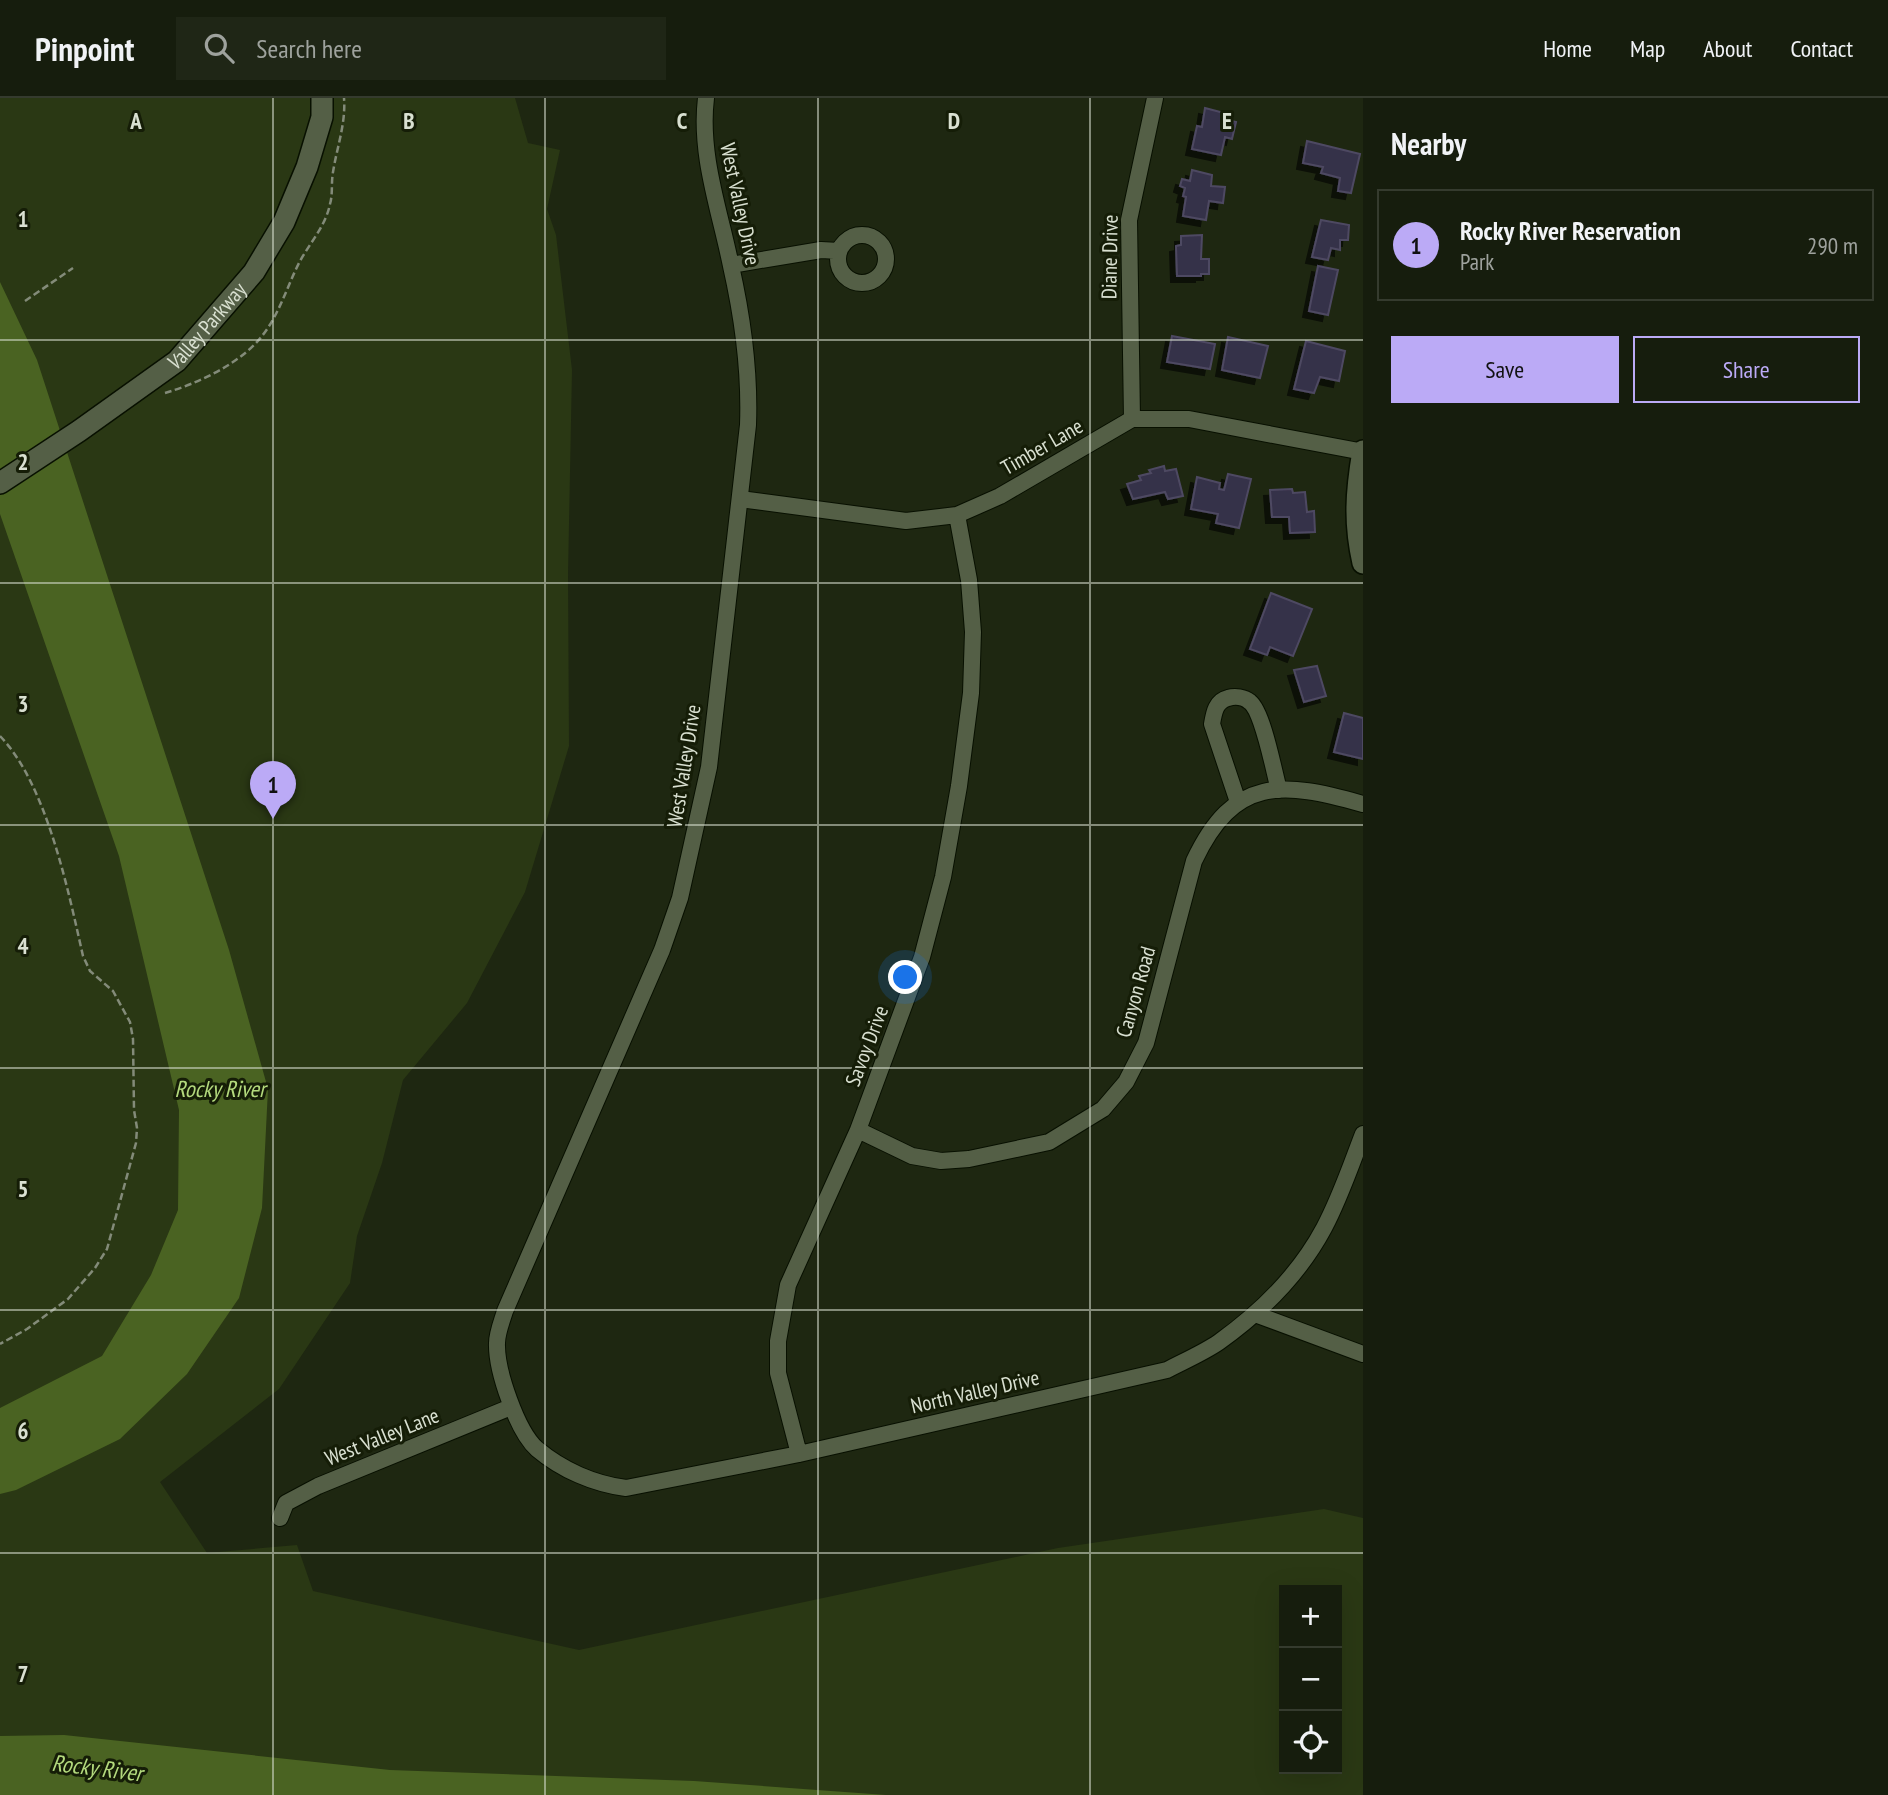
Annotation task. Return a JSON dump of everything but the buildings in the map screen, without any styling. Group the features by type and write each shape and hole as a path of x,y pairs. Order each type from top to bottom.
{"street":[{"name":"Valley Parkway","path":"0,483 177,361 254,272 284,222 307,167 322,117 322,98"},
{"name":"West Valley Drive","path":"511,1407 501,1371 497,1342 505,1311 662,950 680,898 709,767 748,425 749,389 742,320 704,148 706,98"},
{"name":"Diane Drive","path":"1132,419 1129,220 1155,98"},
{"path":"731,265 821,250 839,251"},
{"path":"1132,419 1189,419 1363,452 1356,508 1356,533 1363,563"},
{"name":"Timber Lane","path":"740,499 906,521 957,515 1000,496 1132,419"},
{"name":"Savoy Drive","path":"799,1454 778,1373 778,1341 788,1285 858,1130 922,957 943,877 959,786 971,693 973,632 969,580 957,515"},
{"path":"1238,802 1212,724 1219,702 1227,698 1238,697 1250,702 1259,713 1279,790"},
{"name":"Canyon Road","path":"858,1130 912,1156 941,1161 969,1159 1049,1142 1103,1109 1126,1082 1146,1043 1194,861 1204,838 1238,802 1257,792 1295,789 1363,804"},
{"name":"North Valley Drive","path":"511,1407 536,1448 573,1472 600,1485 626,1488 799,1454 1167,1370 1217,1343 1255,1314 1301,1265 1324,1229 1363,1134"},
{"path":"1255,1314 1363,1354"},
{"name":"West Valley Lane","path":"279,1518 286,1503 318,1486 511,1407"}],"path":[{"path":"25,301 74,268"},
{"path":"0,736 23,765 40,802 83,956 90,971 113,991 130,1022 137,1128 134,1153 114,1226 107,1249 95,1268 68,1299 36,1323 0,1344"}],"shaded area":[{"path":"0,98 515,98 528,143 560,150 547,209 556,235 572,370 568,575 569,746 525,892 467,1003 403,1080 382,1163 357,1236 350,1283 279,1389 160,1482 207,1553 297,1545 313,1591 579,1650 1058,1548 1324,1509 1363,1518 1363,1795 0,1795"}],"water":[{"name":"Rocky River","path":"0,282 37,360 229,950 268,1089 262,1208 239,1298 187,1374 120,1439 16,1490 0,1494 0,1408 102,1356 151,1275 178,1210 179,1110 119,856 0,514"},
{"name":"Rocky River","path":"64,1735 390,1770 694,1781 886,1795 0,1795 0,1736"}],"place":[{"name":"Rocky River Reservation","path":"273,819"}]}
